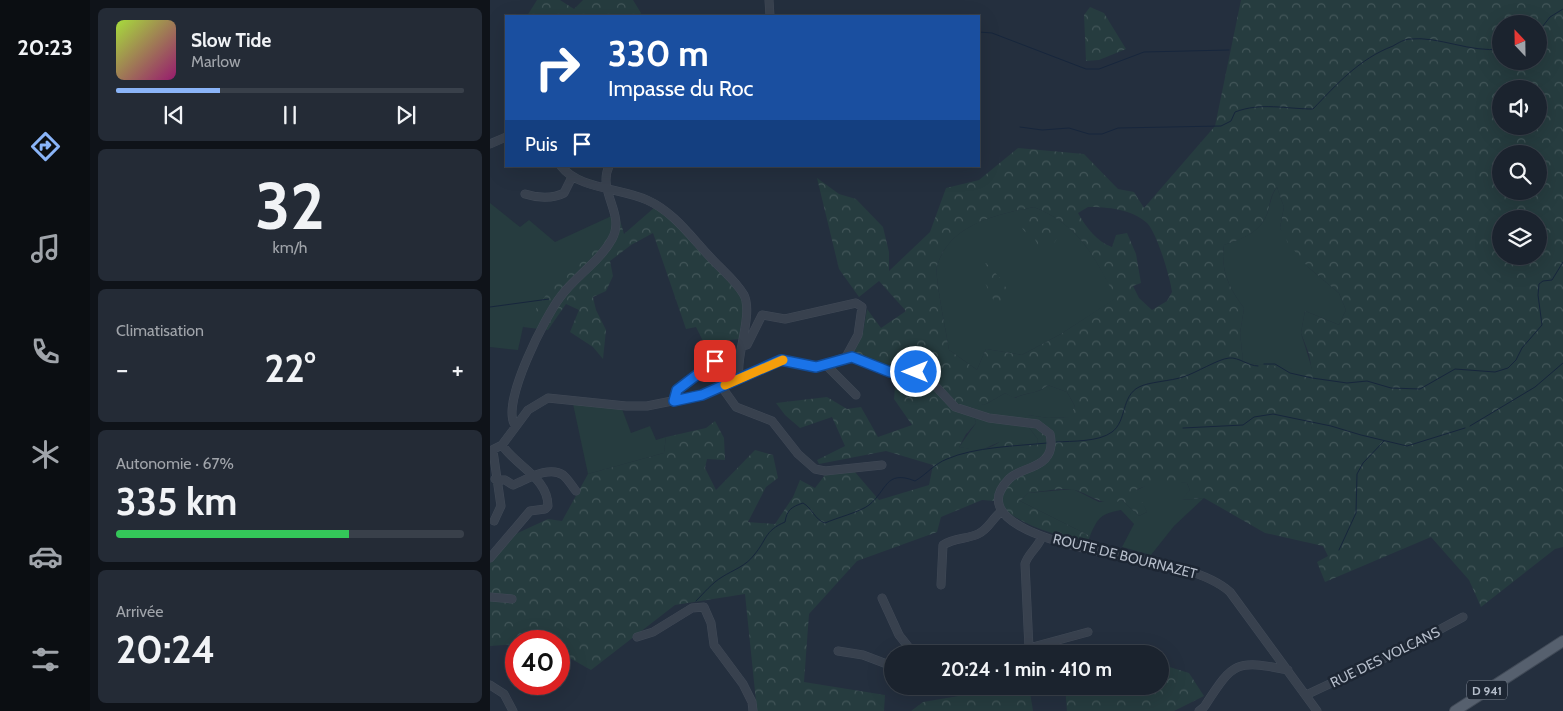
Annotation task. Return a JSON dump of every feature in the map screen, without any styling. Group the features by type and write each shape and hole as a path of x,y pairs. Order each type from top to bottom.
{"main road":[{"name":"D 941","path":"1455,711 1563,642"},
{"name":"D 941","path":"1466,711 1563,648"}],"street":[{"path":"768,0 770,15"},
{"path":"490,144 505,137"},
{"path":"561,167 572,177 642,197 668,213 736,284 746,302 743,346 738,371 740,377"},
{"path":"515,425 511,410 514,391 549,314 570,284 603,251 616,231 615,213 606,188 609,167"},
{"path":"525,194 534,197 564,194 572,177"},
{"path":"743,346 752,337 762,315 778,319 856,303 861,304 860,329 846,357"},
{"path":"494,521 501,506 495,495 492,451 502,445 515,425 533,405 548,398 626,406 647,406 702,395 781,360 816,367 846,357 860,359 890,372 916,372 928,378 955,407 989,418 1037,424 1045,428 1052,441 1051,448 1044,461 1016,474 1003,486 999,502 1002,511 984,530 977,535 952,540 943,545 941,585"},
{"path":"674,401 677,390 715,361"},
{"path":"826,365 856,395"},
{"path":"721,386 736,406 772,421 798,454 815,469 825,471 882,465"},
{"path":"490,558 530,511 545,509 548,506 545,492 533,475 528,473 510,457 502,445"},
{"path":"495,479 506,480 513,485 533,475 555,472 562,474 576,491"},
{"name":"ROUTE DE BOURNAZET","path":"1002,511 1010,521 1042,536 1087,549 1209,577 1230,592 1317,711"},
{"path":"1030,645 1025,564 1027,558 1040,543 1042,536"},
{"path":"490,597 512,599"},
{"path":"882,598 899,635 907,645"},
{"path":"637,637 654,632 692,608 704,607 711,622 714,645 743,684 752,702 753,711"},
{"name":"RUE DES VOLCANS","path":"1306,695 1400,651 1464,617"},
{"path":"1041,645 1088,632"},
{"path":"838,651 863,655 884,663"},
{"path":"1199,711 1204,707 1229,671 1238,667 1258,664 1288,670"},
{"path":"490,685 504,694 513,711"}],"green space":[{"path":"537,0 560,0 574,9 583,0 633,0 641,13 640,15 528,15"},
{"path":"1241,0 1563,0 1563,547 1555,549 1481,607 1469,580 1431,537 1325,582 1317,562 1328,556 1323,546 1265,533 1204,498 1181,500 1190,490 1187,483 1160,482 1136,490 1147,512 1139,516 1122,500 1109,503 1103,502 1075,490 1058,489 1028,493 1020,501 1090,536 1087,543 1038,528 1015,517 995,501 982,500 941,517 937,532 857,561 809,614 804,682 885,695 884,711 757,711 745,594 675,605 591,670 570,658 570,630 505,630 505,645 490,646 490,556 507,538 548,519 562,521 588,474 664,453 666,437 706,428 715,421 724,438 725,460 707,459 705,468 716,490 755,450 773,455 778,478 766,487 748,522 775,524 793,497 800,480 815,488 825,475 855,472 879,500 929,485 933,465 886,451 819,464 817,460 845,446 832,417 800,428 785,415 776,403 827,397 847,409 861,407 878,437 912,425 894,399 896,375 864,356 853,352 863,332 867,309 881,328 906,311 879,281 859,297 839,269 817,178 839,194 856,199 883,227 889,252 889,271 930,232 946,188 979,180 1018,148 1084,154 1118,189 1134,192 1144,208 1215,126","holes":["1277,187 1284,207 1280,228 1288,243 1308,267 1339,293 1346,310 1339,325 1305,311 1301,333 1309,354 1312,371 1243,362 1240,333 1244,308 1234,294 1227,278 1223,262 1224,245 1256,230 1266,216","1034,207 1064,223 1075,233 1093,256 1116,298 1061,334 1022,355 986,349 977,370 949,350 939,293 937,266 943,252 952,240 976,223 1005,213","1088,207 1119,210 1141,218 1147,223 1159,245 1169,276 1172,292 1167,301 1152,310 1139,298 1133,286 1141,283 1136,254 1127,233 1116,235 1112,247 1096,237 1078,213","1048,385 1067,392 1075,406 1069,417 1048,418 1027,415 1027,425 1038,439 1037,446 1018,443 1015,435 1008,432 998,443 986,448 959,447 966,434 976,423 971,407 986,404 1005,393 1014,398 1040,390"]},
{"path":"1090,7 1104,13 1126,49 1099,60 1086,61 1084,15"},
{"path":"1277,187 1284,207 1280,228 1308,267 1339,293 1346,310 1339,325 1305,311 1301,333 1313,372 1243,362 1240,333 1244,308 1230,286 1223,262 1224,245 1256,230 1266,216"},
{"path":"490,203 520,227 529,220 555,242 618,213 622,227 613,229 523,327 518,350 490,347"},
{"path":"655,207 719,266 740,292 745,310 739,339 730,340 710,355 696,327 686,329 653,233 631,245 610,261 613,276 606,291 593,297 596,310 606,330 603,359 593,347 570,332 579,310 566,304 548,330 523,327 554,284 580,254 608,232 622,227 624,234"},
{"path":"1034,207 1050,214 1074,233 1093,256 1117,298 1061,334 1022,355 986,349 977,370 949,350 939,293 937,266 943,252 952,240 976,223 1005,213"},
{"path":"1036,216 1059,229 1058,237 1052,246 1038,246 1033,235 1025,232 1022,228 1019,219"},
{"path":"986,263 1000,278 1013,299 995,307 982,273 982,266"},
{"path":"1048,385 1067,392 1075,406 1070,417 1048,418 1027,415 1027,425 1038,439 1037,446 1002,441 979,451 959,447 976,423 971,406 986,404 1005,393 1015,398 1040,390"},
{"path":"573,404 622,409 631,433 650,426 656,440 666,437 664,453 588,474"},
{"path":"1171,480 1187,483 1190,490 1182,500 1204,498 1174,526 1151,555 1122,547 1134,524 1121,510 1101,517 1095,524 1090,536 1020,501 1028,493 1073,489 1099,502 1122,500 1139,516 1147,512 1135,491 1151,483"},
{"path":"1169,667 1189,673 1204,696 1174,711 1067,711 1066,695 1169,695"},
{"path":"964,695 1030,695 1033,711 911,711 923,702"}],"waterway":[{"path":"1548,20 1563,9"},
{"path":"980,32 992,33 1086,69 1099,69 1144,52 1229,50"},
{"path":"1020,127 1042,130 1069,128 1089,134 1102,134 1118,128 1221,126 1231,121 1235,112 1254,107 1313,109 1359,65 1381,51 1406,40 1432,40 1478,49 1492,50"},
{"path":"1264,364 1275,364 1290,373 1312,378 1347,383 1367,381 1391,388 1420,389 1455,369 1495,372 1508,368 1542,325 1538,295 1539,284 1543,281 1552,280 1563,262"},
{"path":"490,307 549,299"},
{"path":"1056,442 1100,438 1112,432 1120,422 1129,396 1143,385 1183,377 1229,358 1258,366"},
{"path":"1470,426 1535,387 1563,363"},
{"path":"1183,428 1243,425 1254,417 1273,414 1331,426 1407,446 1465,428"},
{"path":"1339,550 1356,513 1357,474 1363,463 1384,441"},
{"path":"696,601 718,579 751,559 769,532 785,522 788,512 795,506 803,503 825,523 869,505 892,480 905,478 915,481 938,464 958,455 996,448 1047,443"}],"slow traffic":[{"path":"725,385 776,361 783,360"}],"route":[{"path":"715,361 677,390 674,401 702,395 781,360 791,360 810,366 821,367 838,359 852,357 890,372 916,372"}]}
